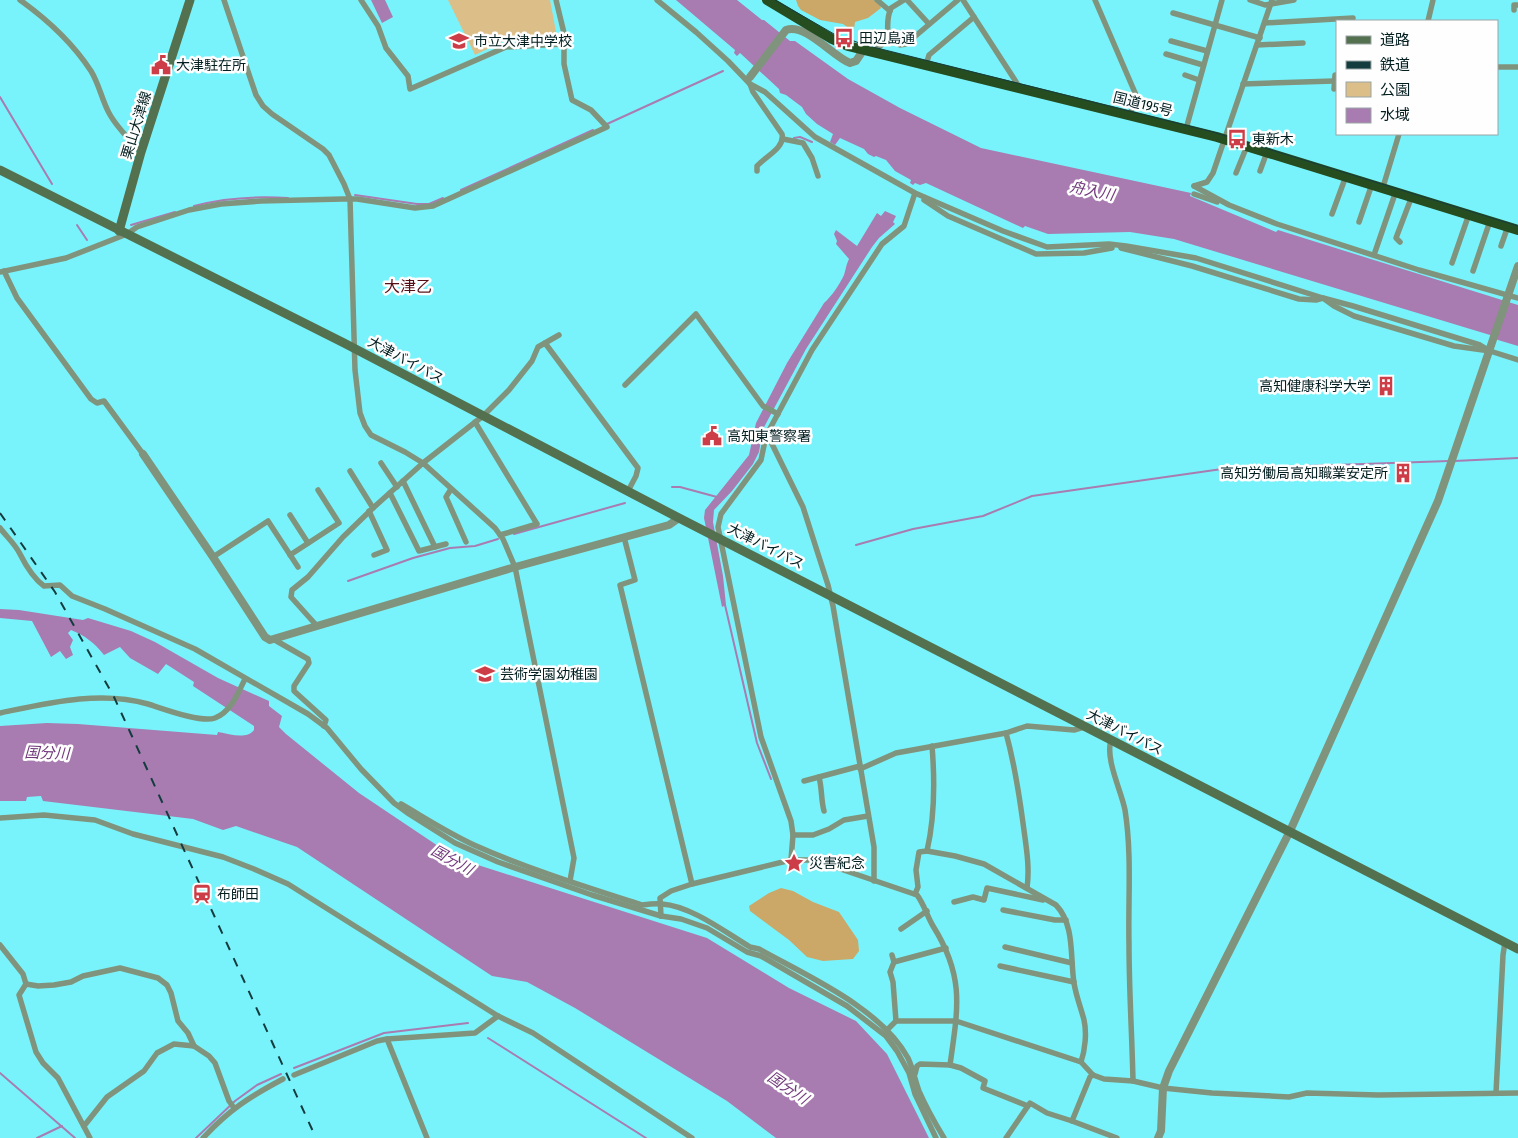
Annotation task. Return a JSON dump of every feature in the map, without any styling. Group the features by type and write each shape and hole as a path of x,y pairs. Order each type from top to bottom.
{"highway":[{"name":"国道195号","path":"767,0 832,39 848,46 1224,139 1510,227"}],"main road":[{"name":"栗山大津線","path":"123,233 141,152 190,0"},
{"name":"大津バイパス","path":"0,170 355,349 1084,727 1518,949"}],"street":[{"path":"20,0 57,29 74,47 99,85 113,120 141,152"},
{"path":"224,0 256,95 263,106 329,155 350,199 355,370 360,413 365,426 371,435 405,452 423,464 495,528 514,567 574,858 570,881"},
{"path":"361,0 378,26 388,51 408,76 410,89 506,47 563,44"},
{"path":"556,0 564,33 564,64 572,100 591,110 607,127 433,206 403,206 350,199 220,204 189,210 137,228 66,258 2,271 18,298 92,399 97,403 104,401 143,454 265,637 270,640 514,567 670,525 679,518"},
{"path":"657,0 815,137 915,193 948,216 1036,254 1084,253 1108,248 1125,248 1143,255 1192,266 1299,298 1316,300 1323,298"},
{"path":"877,0 890,11"},
{"path":"902,45 889,32 887,24 893,6 904,0"},
{"path":"908,0 929,24"},
{"path":"900,58 902,45 958,0"},
{"path":"963,0 1020,88"},
{"path":"1095,0 1136,95 1130,115"},
{"path":"1186,129 1222,0"},
{"path":"1250,0 1265,5 1271,2 1294,0"},
{"path":"1428,20 1433,0"},
{"path":"1229,205 1194,186 1207,182 1209,179 1258,45 1271,2"},
{"path":"1173,13 1260,38"},
{"path":"926,65 929,55 974,17"},
{"path":"1342,20 1354,18"},
{"path":"1265,23 1304,24 1336,21"},
{"path":"757,171 758,166 779,147 783,139 782,134 753,92 750,80 786,30 793,28 801,30 850,63 856,61 868,50 884,42 889,32"},
{"path":"1171,41 1207,51"},
{"path":"1258,45 1303,43"},
{"path":"1166,54 1203,65"},
{"path":"1498,67 1518,66"},
{"path":"1185,75 1199,80"},
{"path":"1243,84 1334,78 1334,89"},
{"path":"1383,187 1399,135"},
{"path":"783,139 803,143 812,158 818,176"},
{"path":"1236,173 1247,146"},
{"path":"1260,171 1267,152"},
{"path":"1332,214 1346,176"},
{"path":"1359,222 1372,184"},
{"path":"1375,252 1384,236 1396,191"},
{"path":"915,193 1012,235 1047,247 1109,244 1152,249 1196,258 1471,342 1518,360"},
{"path":"792,860 793,835 791,821 761,737 720,538 718,527 720,514 761,460 766,436 776,412 812,350 882,244 904,226 915,193"},
{"path":"1194,194 1278,224 1419,270 1518,298"},
{"path":"1400,242 1396,238 1412,196"},
{"path":"1452,263 1469,214"},
{"path":"1473,271 1490,221"},
{"path":"1500,245 1510,227"},
{"path":"1158,1138 1163,1088 1169,1071 1290,831 1438,501 1518,266"},
{"path":"1323,298 1354,316 1454,346 1491,349"},
{"path":"625,385 696,314 763,406 776,412"},
{"path":"317,626 292,597 292,590 308,577 390,492 482,416 509,390 532,361 538,348 559,335"},
{"path":"546,343 638,468 628,491"},
{"path":"475,422 537,524 500,535"},
{"path":"770,430 772,444 803,506 830,595 874,847 874,881"},
{"path":"381,463 396,487"},
{"path":"350,472 371,510 387,550 374,555"},
{"path":"403,481 434,547"},
{"path":"451,489 446,497 466,542"},
{"path":"290,555 339,523 318,490"},
{"path":"390,492 419,551 446,544"},
{"path":"290,515 308,543"},
{"path":"213,557 268,521 298,567"},
{"path":"0,528 20,553 23,561 37,581 44,586 60,585 72,596 195,649 244,681 301,709 324,726 386,795 409,814 455,843 498,862 546,879 661,916 681,918 707,928 747,952 762,956 847,1006 886,1036 897,1051 909,1073 915,1094 936,1138"},
{"path":"624,537 635,580 620,585 692,884"},
{"path":"273,639 308,659 309,663 294,686 294,691 326,720 324,726"},
{"path":"0,713 58,702 104,698 147,704 175,714 207,719 223,714 228,709 244,681"},
{"path":"804,781 860,768 896,754 1006,733 1027,726 1074,730 1084,727"},
{"path":"1006,733 1018,788 1026,845 1029,870 1027,888"},
{"path":"1111,740 1108,749 1128,827 1133,1081"},
{"path":"927,851 932,831 935,783 932,746"},
{"path":"819,777 823,791 822,803 824,811"},
{"path":"386,795 446,831 474,845 570,881 642,905 661,903 699,917 750,947 759,949 864,1010 887,1030 904,1052 915,1075 919,1090 944,1138"},
{"path":"0,818 44,815 95,820 133,834 223,857 288,884 498,1016 533,1033 692,1138"},
{"path":"793,835 813,835 830,829 844,820 868,816"},
{"path":"916,894 918,887 916,870 918,852 927,851 978,862 1056,905 1066,920 1074,982 1084,1022 1082,1062"},
{"path":"661,916 660,898 671,891 692,884 792,860 814,860 916,894 923,903 946,948 957,987 958,1009 950,1065"},
{"path":"954,902 974,897 984,900 987,888 1045,900"},
{"path":"1003,910 1056,920 1066,920"},
{"path":"901,929 927,911"},
{"path":"1496,1092 1502,955 1505,942"},
{"path":"0,945 23,974 26,984 19,996 36,1052 43,1063 58,1078 90,1138"},
{"path":"1005,947 1072,963"},
{"path":"894,962 946,948"},
{"path":"892,954 894,962 890,972 896,1021"},
{"path":"1000,966 1074,982"},
{"path":"26,984 38,986 54,985 71,982 82,976 120,968 158,978 167,985 178,1021 188,1033 194,1046"},
{"path":"294,1074 363,1046 387,1039 475,1033 498,1016"},
{"path":"887,1030 896,1021 956,1021 1082,1062 1093,1076 1104,1079 1133,1081 1163,1088 1212,1093 1289,1097 1307,1094 1518,1093"},
{"path":"387,1039 427,1138"},
{"path":"84,1126 107,1097 144,1071 156,1053 174,1044 194,1046 209,1056 215,1063 232,1105"},
{"path":"915,1075 917,1066 920,1064 950,1065 961,1068 985,1081 983,1088 1028,1106"},
{"path":"1072,1121 1090,1077 1093,1076"},
{"path":"203,1138 232,1105 283,1079"},
{"path":"1006,1138 1030,1103 1047,1113 1117,1138"}],"green space":[{"path":"448,0 550,0 557,37 506,40 475,55"}],"shaded area":[{"path":"796,0 874,0 881,8 868,18 855,22 854,29 850,29 843,24 820,20 801,10"},
{"path":"781,888 793,891 813,902 839,912 858,940 859,951 853,959 823,961 807,957 789,940 750,911 749,906 769,893"}],"water":[{"path":"371,0 385,0 393,17 382,23"},
{"name":"舟入川","path":"676,0 737,0 790,41 795,41 848,79 900,108 981,148 1191,193 1190,196 1276,232 1278,230 1518,305 1518,346 1498,340 1490,335 1174,239 1130,232 1048,234 1025,226 1023,228 926,183 920,185 915,183 913,185 910,183 911,180 895,171 886,160 874,157 864,149 840,138 835,145 830,142 833,134 817,124 806,114 802,107 786,95 780,93 779,89 740,53 737,56 734,53 735,50"},
{"path":"885,211 896,216 893,222 895,224 872,247 806,349 763,429 759,452 753,464 714,510 713,522 723,576 726,605 722,607 704,518 705,510 749,455 756,423 787,363 824,303 844,275 849,259 836,244 837,241 834,234 836,230 857,246 877,213 881,216"},
{"name":"国分川","path":"0,609 19,610 83,620 88,618 131,631 155,642 218,678 269,701 269,706 282,716 279,727 286,734 359,793 456,858 707,938 789,988 856,1021 887,1054 929,1138 776,1138 727,1101 575,1008 527,982 492,976 297,847 236,826 223,830 193,819 43,801 41,796 27,797 26,801 0,801 0,726 47,723 78,724 217,735 218,732 242,736 251,733 254,730 254,726 193,686 194,682 166,664 158,674 130,658 120,647 104,655 97,646 71,630 68,633 73,640 70,647 73,655 66,659 60,651 51,657 32,621 0,618"}],"waterway":[{"path":"607,124 723,71"},
{"path":"0,97 52,184"},
{"path":"461,190 593,130"},
{"path":"794,138 800,137 812,142"},
{"path":"355,195 417,204 429,204 443,198"},
{"path":"194,206 240,198 288,198"},
{"path":"131,225 175,212"},
{"path":"77,225 87,240"},
{"path":"1454,461 1518,458"},
{"path":"856,545 913,529 983,516 1032,496 1222,469 1449,461"},
{"path":"672,487 680,487 717,497"},
{"path":"514,534 625,503"},
{"path":"348,581 413,558 450,548 475,546 498,539"},
{"path":"725,605 757,743 771,779"},
{"path":"294,1068 384,1033 468,1023"},
{"path":"488,1038 646,1138"},
{"path":"0,1073 75,1138"},
{"path":"196,1138 235,1101 257,1085 281,1074"},
{"path":"37,1138 62,1126"}],"tram line":[{"path":"775,0 834,34 865,45 1213,132 1518,226"}],"railway":[{"path":"0,513 55,592 114,697 316,1138"}],"place":[{"name":"田辺島通","path":"844,38"},
{"name":"市立大津中学校","path":"459,41"},
{"name":"大津駐在所","path":"161,65"},
{"name":"東新木","path":"1237,139"},
{"name":"高知健康科学大学","path":"1386,386"},
{"name":"高知東警察署","path":"712,436"},
{"name":"高知労働局高知職業安定所","path":"1403,473"},
{"name":"芸術学園幼稚園","path":"485,674"},
{"name":"災害紀念","path":"794,863"},
{"name":"布師田","path":"202,894"}],"district":[{"name":"大津乙","path":"408,286"}]}
